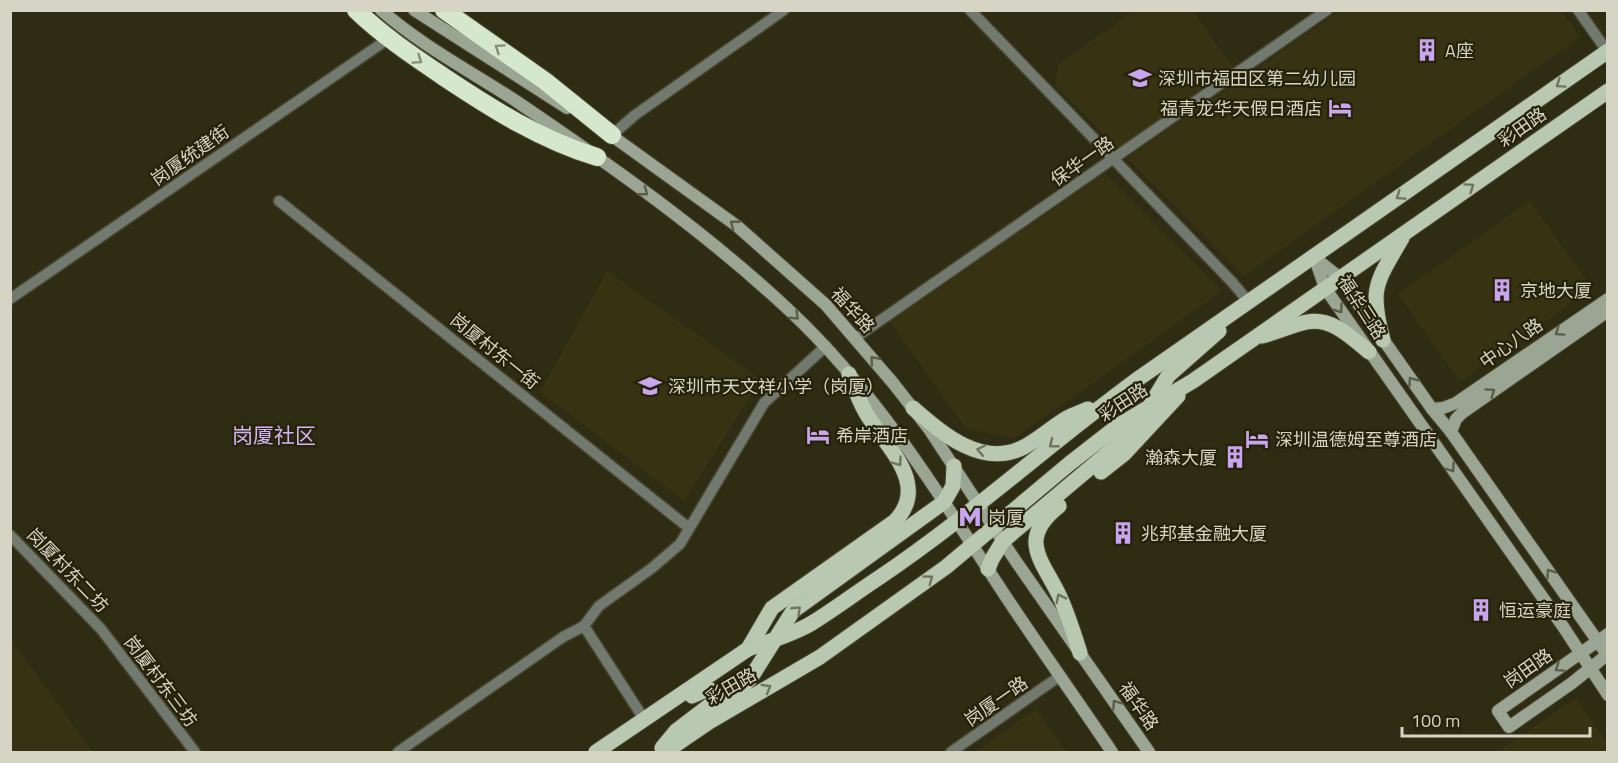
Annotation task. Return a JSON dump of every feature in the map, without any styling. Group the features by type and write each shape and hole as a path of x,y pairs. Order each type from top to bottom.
{"highway":[{"path":"356,10 388,39 532,132 597,158"},
{"path":"444,10 545,81 612,135"}],"main road":[{"path":"381,10 421,42 511,98 613,168 717,248 789,310 826,346 920,464 1112,753"},
{"name":"福华路","path":"414,10 519,79 612,135 737,226 826,305 913,408 1149,753"},
{"name":"彩田路","path":"596,753 748,649 811,623 957,522 1110,399 1607,51"},
{"name":"彩田路","path":"665,753 709,722 820,657 946,567 1119,426 1192,381 1600,99 1608,91"},
{"path":"1383,340 1377,316 1376,287 1405,232"},
{"name":"福华三路","path":"1314,256 1340,278 1432,409 1603,638 1607,655"},
{"name":"福华三路","path":"1314,256 1325,288 1608,695"},
{"name":"中心八路","path":"1432,409 1456,403 1608,298"},
{"name":"中心八路","path":"1451,432 1456,419 1462,412 1608,311"},
{"path":"988,569 1003,541 1122,441 1139,424 1168,375 1214,336 1232,312"},
{"path":"1253,338 1308,322 1317,322 1337,327 1369,352"},
{"name":"彩田路","path":"748,649 772,608 895,521 905,510 909,499 909,487 905,471 864,411 849,375"},
{"path":"1080,653 1059,593 1039,561 1036,541 1040,528 1045,518 1054,510 1125,453 1192,381"},
{"path":"913,408 939,431 960,444 992,453 1009,452 1022,448 1067,418 1110,399"},
{"path":"709,722 750,679 793,611 944,502 952,486 954,466"},
{"name":"岗田路","path":"1603,638 1498,711 1509,727 1607,655"},
{"path":"659,753 676,731 708,708 716,697 714,692 708,689 682,701 672,701"}],"street":[{"path":"612,135 635,115 784,10"},
{"path":"970,10 1248,301"},
{"name":"保华一路","path":"855,338 1328,10"},
{"path":"1578,10 1607,51"},
{"name":"岗厦统建街","path":"10,299 388,39"},
{"name":"岗厦村东一街","path":"279,201 689,528"},
{"path":"398,753 563,637 584,626 599,606 652,568 680,544 765,403 826,346"},
{"name":"岗厦村东二坊","path":"10,535 101,629"},
{"path":"584,626 644,718"},
{"name":"岗厦村东三坊","path":"101,629 195,753"},
{"name":"岗厦一路","path":"951,753 1060,676"}],"shaded area":[{"path":"1341,10 1561,11 1580,37 1244,276 1127,158"},
{"name":"深圳市福田区第二幼儿园","path":"1134,11 1193,11 1235,70 1120,151 1055,85 1058,65"},
{"path":"1105,173 1222,291 1015,438 966,429 890,322"},
{"name":"京地大厦","path":"1530,201 1592,288 1460,382 1398,294"},
{"name":"深圳市天文祥小学（岗厦）","path":"607,271 761,380 684,501 540,392"},
{"path":"11,640 93,752 11,752"},
{"path":"1576,698 1607,743 1607,752 1497,752"},
{"path":"1036,709 1067,752 975,752"}],"place":[{"name":"A座","path":"1427,50"},
{"name":"深圳市福田区第二幼儿园","path":"1140,78"},
{"name":"福青龙华天假日酒店","path":"1340,108"},
{"name":"京地大厦","path":"1502,290"},
{"name":"深圳市天文祥小学（岗厦）","path":"650,386"},
{"name":"希岸酒店","path":"818,435"},
{"name":"深圳温德姆至尊酒店","path":"1257,439"},
{"name":"瀚森大厦","path":"1235,457"},
{"name":"岗厦","path":"970,517"},
{"name":"兆邦基金融大厦","path":"1123,533"},
{"name":"恒运豪庭","path":"1481,610"}],"district":[{"name":"岗厦社区","path":"274,435"}]}
